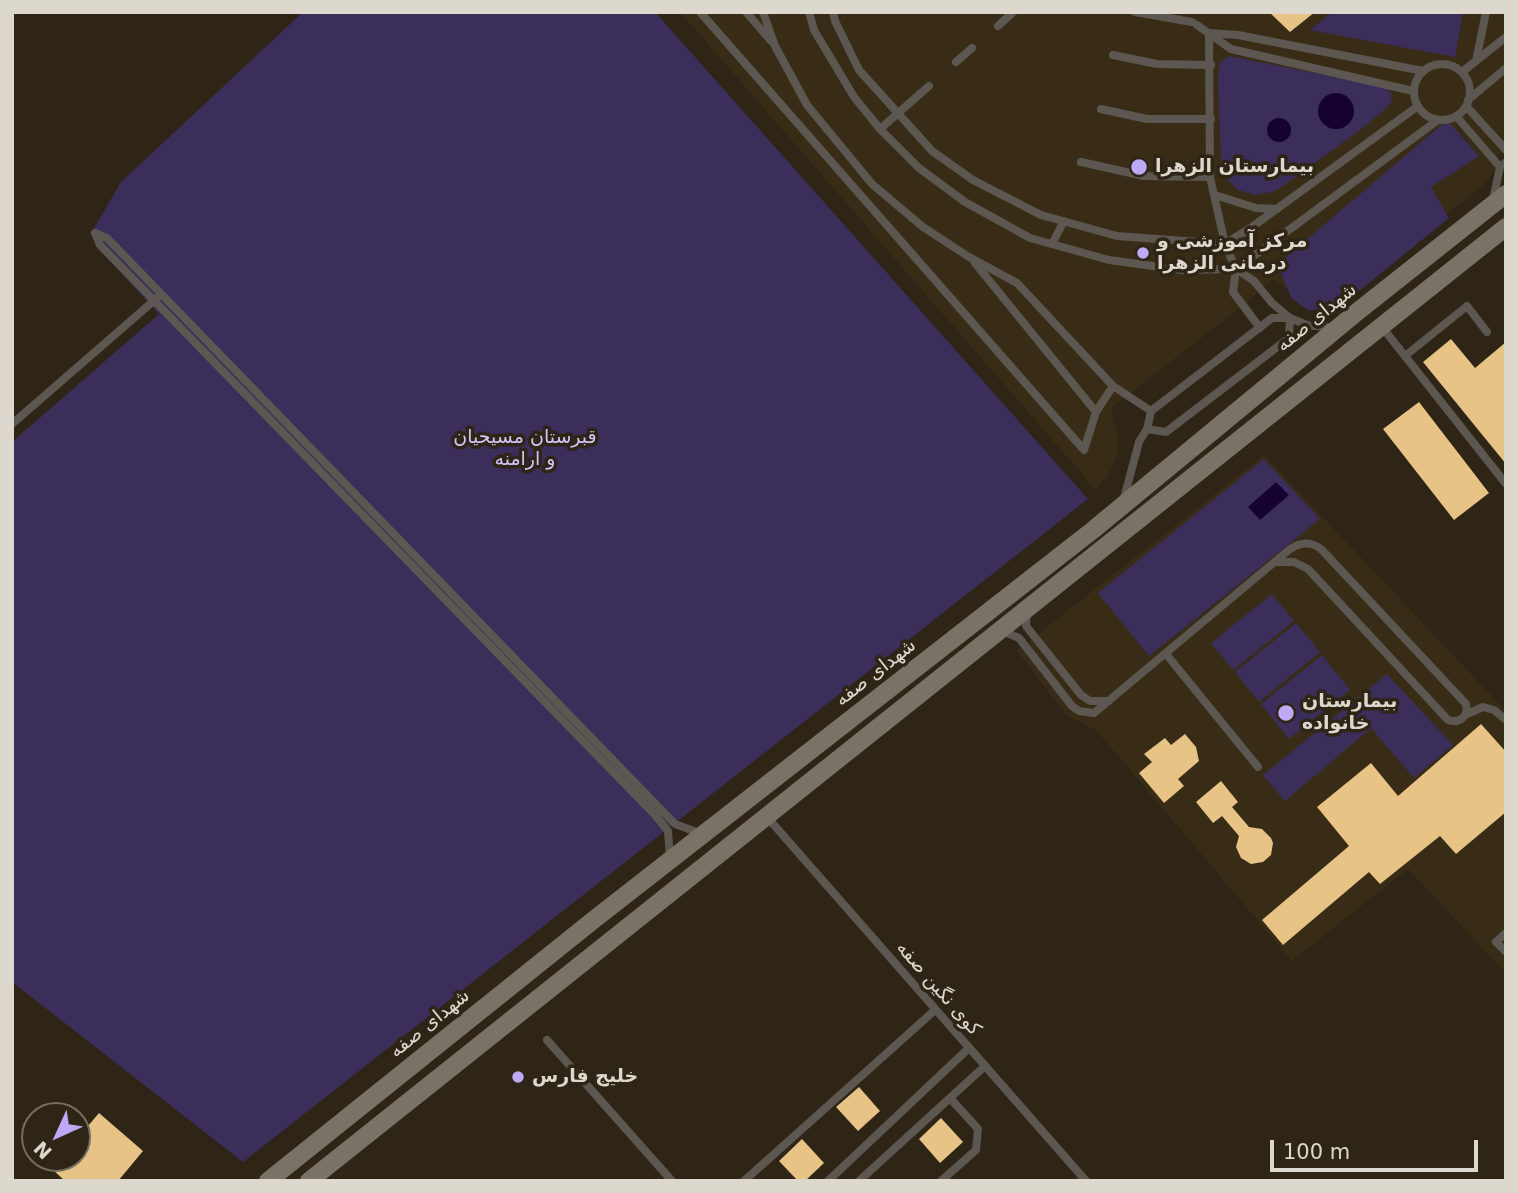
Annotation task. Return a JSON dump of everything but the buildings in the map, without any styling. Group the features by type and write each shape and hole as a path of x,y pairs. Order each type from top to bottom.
{"main road":[{"name":"شهدای صفه","path":"268,1181 508,988 1121,507 1337,328 1506,194"},
{"path":"309,1181 1506,227"},
{"path":"508,988 525,1009"}],"lane":[{"path":"700,12 1084,450 1096,412 1113,386"},
{"path":"746,12 775,46"},
{"path":"763,12 775,46 807,105 872,184 923,228 1017,283 1113,386 1151,411"},
{"path":"809,12 814,30 854,97 880,130 919,168 965,202 1030,238 1109,260 1181,270 1236,269 1254,281 1272,303 1290,318 1307,325 1337,328"},
{"path":"833,12 859,70 932,151 973,180 1041,215 1117,236 1225,244 1418,106"},
{"path":"998,26 1013,12"},
{"path":"1135,12 1191,20 1231,50 1413,91"},
{"path":"1476,61 1486,12"},
{"path":"1209,33 1210,177 1225,244 1236,269 1233,292 1259,327"},
{"path":"1209,33 1238,35 1423,71"},
{"path":"1462,72 1506,37"},
{"path":"956,62 972,48"},
{"path":"1113,55 1157,64 1211,65"},
{"path":"1438,120 1427,117 1418,106 1413,91 1419,74 1443,63 1462,72 1470,85 1467,103 1506,150"},
{"path":"1236,269 1438,120 1456,116 1506,68"},
{"path":"880,130 929,86"},
{"path":"1101,109 1147,119 1211,120"},
{"path":"1456,116 1503,164 1491,206"},
{"path":"1081,162 1144,176 1210,177"},
{"path":"1215,195 1256,208 1277,209"},
{"path":"1052,244 1064,221"},
{"path":"670,860 668,831 656,816 158,296 107,238 94,233 100,245 158,296 675,824 704,834"},
{"path":"971,258 1096,412"},
{"path":"12,424 158,296"},
{"path":"1405,356 1467,306 1487,332"},
{"path":"1121,507 1139,442 1147,429 1151,411 1272,318 1290,318"},
{"path":"1147,429 1166,432 1289,338 1290,318"},
{"path":"1382,327 1506,483"},
{"path":"997,634 1007,633 1019,638 1072,706 1079,711 1094,713 1290,549 1300,544 1318,547 1466,704 1465,715"},
{"path":"1276,562 1294,562 1308,569 1448,720 1459,720 1483,707 1500,714 1506,720"},
{"path":"1027,611 1026,626 1081,695 1090,701 1109,701"},
{"path":"1166,653 1258,767"},
{"name":"کوی نگین صفه","path":"767,817 1086,1181"},
{"path":"1506,933 1496,942 1506,952"},
{"path":"744,1181 934,1010"},
{"path":"547,1040 672,1181"},
{"path":"828,1181 969,1048"},
{"path":"859,1181 985,1066"},
{"path":"941,1181 976,1150 978,1129 950,1098"}],"shaded area":[{"name":"بیمارستان الزهرا","path":"680,12 1506,12 1506,149 1498,155 1496,168 1487,182 1367,277 1294,293 1274,279 1120,401 1111,409 1118,433 1118,452 1109,474 1096,490"},
{"path":"1336,93 1349,98 1354,111 1349,124 1336,129 1323,124 1318,111 1323,98"},
{"path":"1279,118 1288,121 1291,130 1288,139 1279,142 1270,139 1267,130 1270,121"},
{"name":"بیمارستان خانواده","path":"1264,455 1506,711 1506,973 1408,869 1292,961 1096,730 1067,716 1017,651"},
{"path":"1276,482 1289,495 1260,520 1248,507"}],"green space":[{"name":"قبرستان مسیحیان و ارامنه","path":"303,12 655,12 1088,499 243,1162 12,982 12,442 159,314 96,246 93,230 121,182"},
{"path":"1332,12 1463,12 1455,57 1310,30"},
{"path":"1229,56 1384,87 1391,93 1392,101 1356,133 1276,191 1255,195 1238,190 1228,180 1221,166 1218,76 1220,62"},
{"path":"1447,120 1479,156 1431,187 1449,218 1337,309 1308,310 1292,299 1277,265"},
{"path":"1264,459 1320,519 1149,656 1098,593"},
{"path":"1272,594 1294,621 1233,670 1211,643"},
{"path":"1296,623 1320,652 1259,702 1235,672"},
{"path":"1322,655 1350,690 1289,739 1261,704"},
{"path":"1387,674 1453,745 1414,778 1371,728 1285,801 1263,775"}],"place":[{"name":"بیمارستان الزهرا","path":"1139,167"},
{"name":"مرکز آموزشی و درمانی الزهرا","path":"1143,253"},
{"name":"بیمارستان خانواده","path":"1286,713"},
{"name":"خلیج فارس","path":"518,1077"}]}
